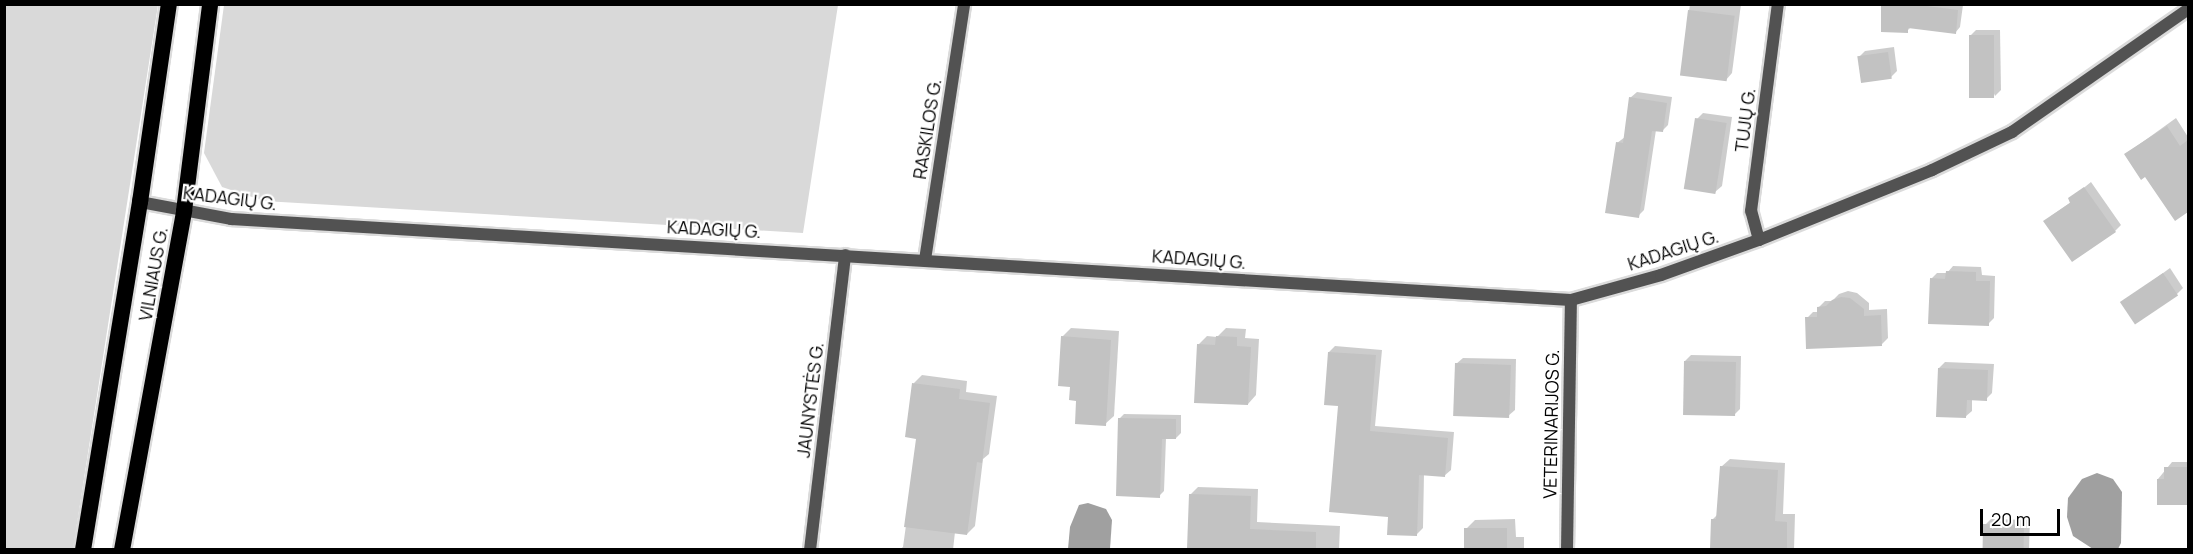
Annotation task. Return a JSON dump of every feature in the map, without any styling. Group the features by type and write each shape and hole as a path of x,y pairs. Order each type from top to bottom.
{"highway":[{"name":"VILNIAUS G.","path":"83,549 140,202 169,4"},
{"name":"VILNIAUS G.","path":"122,549 184,211 210,4"}],"street":[{"name":"RASKILOS G.","path":"925,260 964,4"},
{"name":"TUJŲ G.","path":"1759,240 1751,211 1778,4"},
{"name":"KADAGIŲ G.","path":"140,202 231,219 1571,300 1661,275 1759,240 1932,170 2012,132 2188,9"},
{"name":"JAUNYSTĖS G.","path":"810,549 845,255"},
{"name":"VETERINARIJOS G.","path":"1567,549 1571,300"}],"shaded area":[{"path":"4,5 158,5 73,549 5,549"},
{"path":"224,5 838,5 803,233 264,201 222,187 204,153"},
{"path":"2097,473 2113,479 2122,492 2121,543 2118,549 2093,549 2073,536 2067,517 2068,498 2082,479"},
{"path":"1088,503 1106,509 1112,520 1110,549 1068,549 1070,527 1079,505"}],"building":[{"path":"1881,4 1911,4 1958,10 1956,34 1908,28 1908,33 1881,32"},
{"path":"1688,10 1735,16 1727,81 1680,76"},
{"path":"1969,35 1994,35 1994,98 1969,98"},
{"path":"1888,52 1892,79 1861,83 1857,56"},
{"path":"1629,97 1667,103 1663,132 1652,131 1639,218 1605,213 1616,142 1623,143"},
{"path":"1695,118 1727,123 1715,194 1684,189"},
{"path":"2167,126 2180,146 2188,140 2188,212 2175,221 2145,177 2141,180 2124,154"},
{"path":"2084,187 2116,232 2072,262 2043,221 2070,203 2068,198"},
{"path":"1946,271 1976,272 1976,281 1990,281 1989,326 1928,324 1930,278 1945,279"},
{"path":"2163,273 2178,295 2135,324 2120,302"},
{"path":"1841,297 1850,298 1864,309 1864,316 1881,315 1882,346 1806,349 1805,317 1817,317 1817,307 1826,306 1832,300"},
{"path":"1061,336 1111,340 1106,426 1075,424 1076,401 1069,400 1070,387 1058,386"},
{"path":"1216,336 1237,337 1237,346 1251,347 1248,405 1194,403 1197,344 1215,345"},
{"path":"1328,352 1376,355 1370,431 1448,438 1445,477 1419,475 1417,536 1387,535 1388,517 1329,512 1338,406 1324,405"},
{"path":"1684,361 1736,362 1735,416 1683,415"},
{"path":"1455,363 1511,365 1509,418 1453,416"},
{"path":"1938,368 1988,370 1987,401 1967,400 1966,418 1936,417"},
{"path":"912,383 960,389 959,399 990,403 982,463 977,462 967,535 904,527 916,439 905,437"},
{"path":"1118,418 1176,419 1176,439 1162,439 1160,498 1116,496"},
{"path":"1720,466 1778,470 1775,521 1787,522 1787,549 1710,549 1711,519 1716,519"},
{"path":"2164,467 2188,467 2188,505 2157,505 2157,479 2164,479"},
{"path":"1189,494 1251,496 1250,529 1316,532 1316,549 1187,549"},
{"path":"1983,524 2024,525 2024,550 1983,549"},
{"path":"1464,528 1507,528 1507,549 1464,549"}]}
